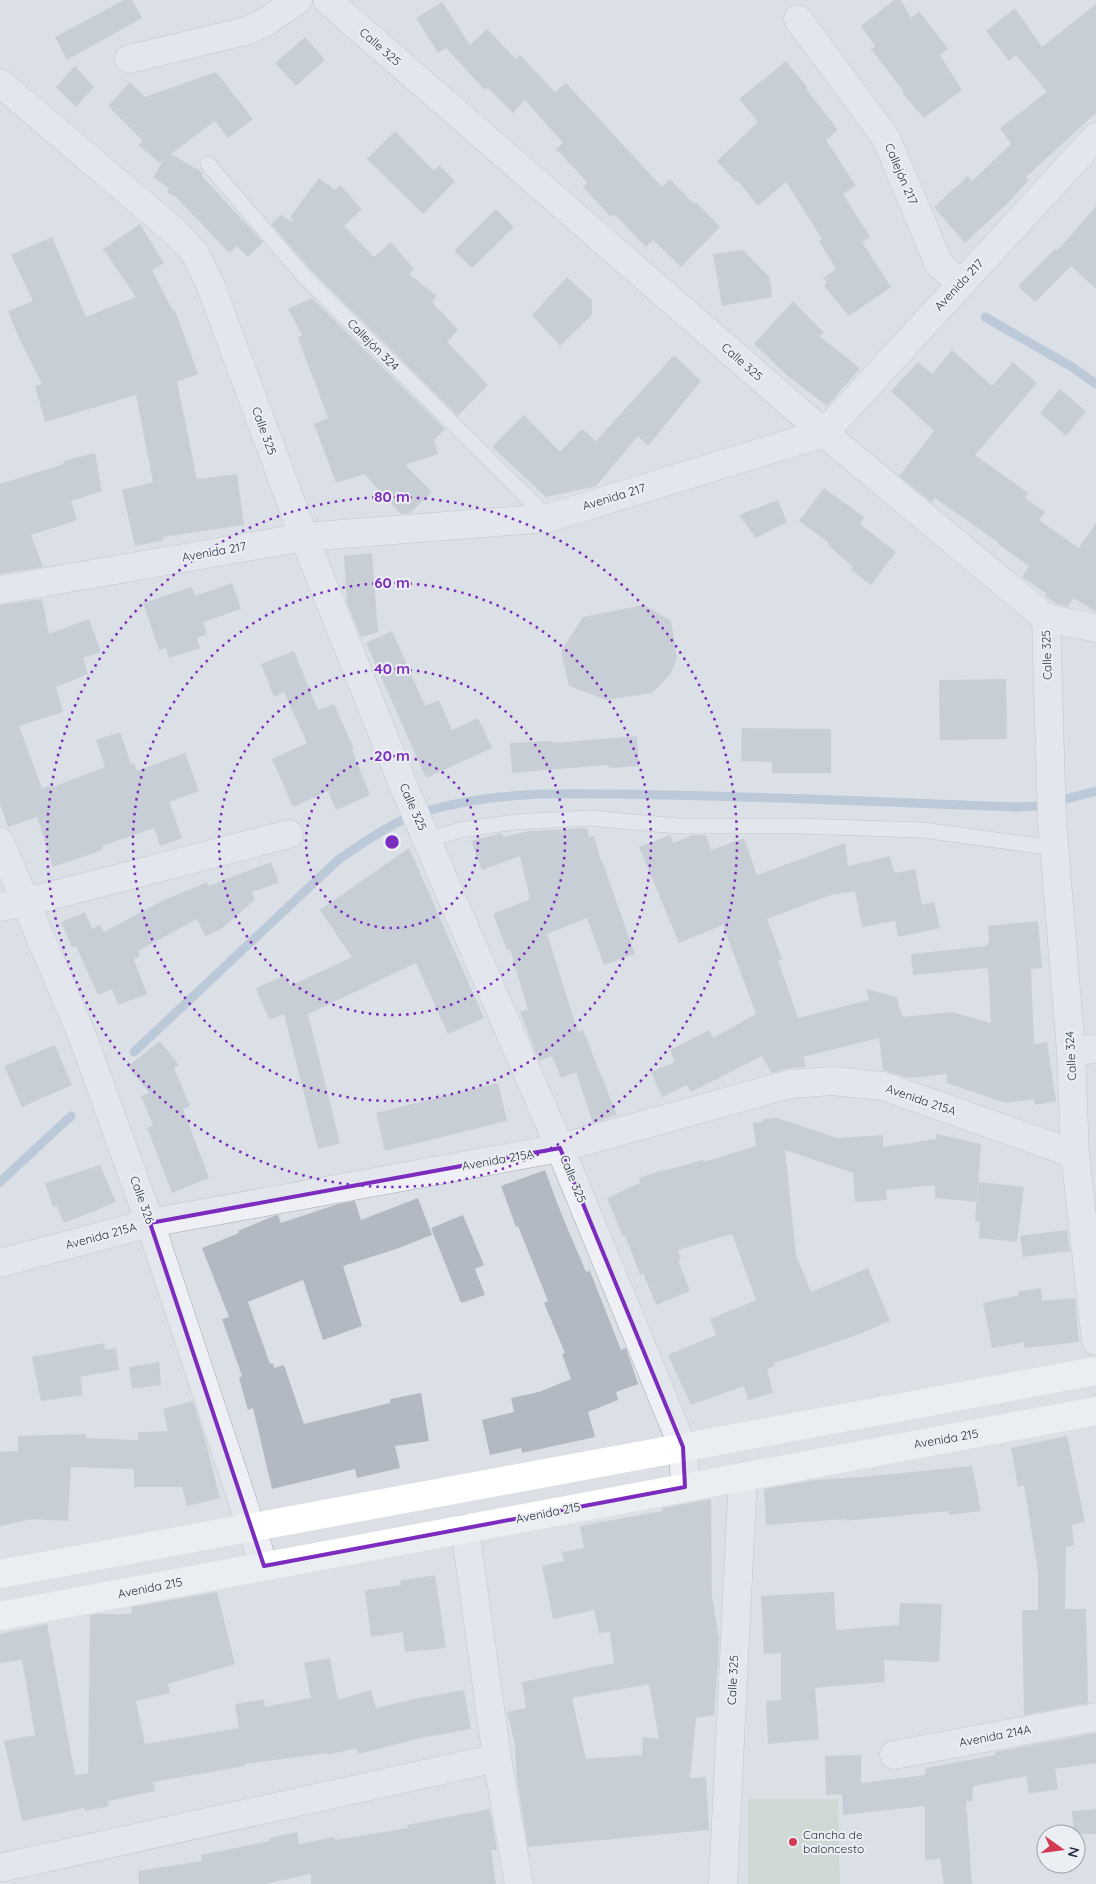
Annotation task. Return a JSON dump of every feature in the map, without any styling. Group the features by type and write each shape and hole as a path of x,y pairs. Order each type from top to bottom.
{"street":[{"path":"128,59 246,31 264,23 298,0"},
{"name":"Calle 325","path":"337,3 824,433 1046,618 1050,771"},
{"name":"Callejón 217","path":"798,19 886,138 939,264 961,284"},
{"name":"Calle 325","path":"0,83 173,230 195,253 210,284 304,537 406,792 560,1148 683,1447 686,1487"},
{"name":"Avenida 217","path":"0,590 304,537 548,518 824,433 1096,136"},
{"path":"1046,618 1096,628"},
{"name":"Calle 324","path":"1050,771 1054,848 1083,1050 1076,1154 1096,1341"},
{"path":"0,907 27,902 289,834"},
{"name":"Calle 326","path":"0,842 83,1038 150,1223 264,1566"},
{"name":"Avenida 215A","path":"0,1263 150,1223 560,1148 790,1084 832,1081 883,1086 1076,1154"},
{"path":"0,1574 1096,1371"},
{"name":"Avenida 215","path":"0,1616 1096,1411"},
{"name":"Calle 325","path":"723,1884 743,1476"},
{"path":"465,1529 497,1758 519,1884"},
{"name":"Avenida 214A","path":"894,1755 1096,1717"},
{"path":"4,1866 497,1758"}],"lane":[{"name":"Callejón 324","path":"208,164 302,274 548,518"},
{"path":"426,837 469,828 515,822 589,818 678,826 798,826 922,830 1054,848"}],"highlighted area":[{"path":"560,1148 683,1447 685,1487 264,1566 150,1223"}],"green space":[{"name":"Cancha de baloncesto","path":"748,1799 838,1799 840,1884 748,1884"}],"building":[{"path":"124,0 132,0 142,18 67,60 55,37"},
{"path":"894,0 901,0 911,18 919,11 948,49 940,55 962,90 924,118 902,93 904,92 871,49 875,46 861,26"},
{"path":"442,2 470,45 487,29 516,59 520,55 555,92 566,83 662,187 670,179 720,227 681,267 653,240 646,247 614,214 611,217 583,187 587,182 556,149 563,143 525,100 513,113 488,88 485,90 446,48 438,53 416,18"},
{"path":"1096,4 1096,113 1026,177 1029,180 1007,204 965,243 934,207 968,176 972,181 1011,144 1000,128 1047,92 1016,55 1009,61 986,31 1015,8 1042,47"},
{"path":"305,37 325,60 296,86 275,63"},
{"path":"786,61 838,130 826,140 856,186 843,194 870,237 862,242 891,287 849,316 824,286 827,283 823,278 836,269 819,241 822,239 786,182 758,206 737,180 735,181 717,161 758,122 739,99"},
{"path":"75,66 94,87 76,107 56,87"},
{"path":"216,72 253,119 228,138 215,121 171,154 202,172 202,176 263,242 248,257 237,246 229,253 177,198 167,192 169,188 153,177 164,160 160,163 138,145 143,141 108,106 130,82 145,97"},
{"path":"395,131 434,171 439,165 455,181 423,214 367,159"},
{"path":"319,178 335,190 340,185 362,209 344,226 374,257 391,242 414,269 409,274 437,296 432,302 458,330 447,342 488,385 458,416 309,268 271,224 281,215 294,223 290,217"},
{"path":"1096,206 1096,289 1071,266 1035,302 1018,286 1055,249 1057,251"},
{"path":"496,209 514,227 472,268 454,251"},
{"path":"140,224 164,263 152,270 173,311 175,310 198,374 177,382 197,479 237,474 244,525 162,537 163,540 135,546 122,490 153,482 136,395 45,422 35,386 42,384 8,311 33,301 11,255 52,237 86,317 136,297 103,249"},
{"path":"743,250 770,278 772,297 722,306 713,254"},
{"path":"567,277 592,300 592,315 560,346 532,315"},
{"path":"312,298 445,429 434,440 438,454 405,465 432,492 410,513 401,514 364,474 336,483 314,424 328,418 298,338 302,335 288,309"},
{"path":"793,301 824,333 819,336 860,368 827,406 788,376 754,344"},
{"path":"952,350 992,386 1013,362 1037,383 975,455 1028,493 1025,498 1045,512 1039,520 1079,548 1096,523 1096,612 1074,598 1068,606 1057,604 1045,596 1047,594 1022,577 1029,566 935,498 931,502 899,476 934,431 891,391 918,362 932,374"},
{"path":"674,355 701,381 648,446 638,436 596,486 546,497 492,447 524,415 560,452 582,429 596,441"},
{"path":"1060,389 1086,411 1066,436 1040,413"},
{"path":"95,453 102,491 71,501 77,520 31,535 43,567 0,574 0,484 64,464 63,461"},
{"path":"824,488 864,517 860,524 896,552 871,585 851,570 853,567 828,545 829,543 799,521"},
{"path":"778,500 787,522 756,538 739,515"},
{"path":"372,553 378,632 361,637 347,603 344,556"},
{"path":"232,583 241,609 203,622 207,634 197,638 200,648 169,658 166,648 159,650 143,603 192,587 195,596"},
{"path":"42,599 49,634 89,619 101,652 83,658 88,674 56,687 63,712 19,726 42,788 50,786 50,788 105,767 96,740 120,732 131,764 134,763 137,771 185,753 199,791 169,802 182,838 160,846 154,828 102,846 103,850 53,867 37,817 8,827 0,804 0,605"},
{"path":"644,605 671,621 677,659 670,675 652,693 606,700 569,686 561,651 583,617"},
{"path":"392,631 425,706 439,700 452,730 478,718 492,748 426,778 366,643"},
{"path":"294,651 318,710 334,704 354,749 352,750 370,795 336,810 328,791 293,807 272,759 307,743 284,692 274,697 261,664"},
{"path":"1006,679 1007,739 940,740 939,680"},
{"path":"742,728 831,729 831,773 772,773 772,762 741,761"},
{"path":"637,736 639,766 609,768 609,766 605,765 512,773 510,743 553,741 553,743"},
{"path":"587,828 589,837 594,836 601,861 635,954 604,965 587,918 547,934 578,1032 583,1030 617,1115 593,1123 576,1072 561,1078 552,1056 539,1061 520,1012 528,1010 510,949 507,950 493,914 530,899 520,856 482,870 471,841 502,833 503,837 529,831"},
{"path":"670,835 673,843 693,835 706,835 711,850 744,838 757,875 845,843 848,866 890,856 894,873 915,869 922,905 934,902 940,928 898,937 895,921 862,927 855,891 831,895 767,919 782,959 778,960 798,1018 869,1000 866,989 897,997 902,1017 952,1012 991,1023 988,968 913,975 911,954 987,946 987,943 989,943 988,926 1038,921 1042,968 1031,969 1034,1044 1047,1042 1056,1101 1035,1105 1034,1099 1006,1103 947,1083 947,1074 909,1078 883,1070 879,1038 803,1057 806,1067 789,1068 772,1073 762,1056 691,1092 687,1085 662,1097 651,1072 675,1062 670,1050 709,1030 713,1038 756,1014 723,925 679,943 639,847"},
{"path":"409,848 484,1018 448,1034 416,963 308,1014 340,1143 318,1149 284,1014 269,1020 256,988 286,975 290,986 352,957 320,910"},
{"path":"271,862 279,883 252,892 255,900 221,929 205,936 197,919 138,951 140,956 134,960 147,994 118,1005 112,989 98,995 76,946 72,947 61,922 85,912 92,929 100,925 104,932 162,901 207,882 208,886"},
{"path":"160,1041 179,1065 174,1068 190,1106 183,1109 209,1178 172,1193 147,1128 153,1126 141,1096 149,1093 128,1066"},
{"path":"55,1045 72,1085 22,1107 4,1066"},
{"path":"498,1083 507,1121 385,1151 376,1113"},
{"path":"777,1118 837,1138 883,1135 883,1147 936,1139 936,1134 981,1144 977,1202 935,1198 935,1185 886,1190 887,1200 855,1202 853,1173 785,1150 796,1255 811,1292 868,1268 890,1321 854,1336 774,1363 775,1366 767,1369 773,1393 748,1400 744,1386 691,1405 668,1355 716,1335 710,1319 756,1300 732,1234 678,1250 681,1259 678,1260 690,1291 656,1305 643,1273 640,1275 625,1235 623,1236 607,1198 640,1183 639,1178 662,1170 703,1160 704,1162 756,1146 753,1123 763,1122 763,1119"},
{"path":"100,1165 116,1202 64,1223 57,1206 53,1207 45,1183"},
{"path":"545,1170 586,1272 590,1271 621,1350 626,1348 638,1384 616,1392 618,1400 588,1412 595,1437 522,1453 521,1448 490,1455 482,1420 514,1412 511,1398 539,1392 571,1379 562,1354 565,1353 544,1303 548,1301 518,1226 516,1227 501,1186"},
{"path":"978,1182 1024,1187 1017,1242 979,1238 980,1221 975,1221"},
{"path":"418,1198 432,1235 343,1266 362,1326 323,1340 303,1280 248,1302 270,1364 273,1363 274,1368 284,1365 304,1424 390,1403 390,1399 421,1393 429,1441 395,1446 400,1468 357,1478 355,1469 272,1489 253,1408 248,1410 239,1378 242,1376 222,1319 229,1317 202,1248 278,1215 281,1223 338,1204 355,1201 361,1220"},
{"path":"463,1215 484,1265 475,1269 485,1295 461,1303 431,1228"},
{"path":"1067,1230 1070,1251 1023,1257 1020,1236"},
{"path":"1041,1288 1042,1301 1075,1298 1079,1342 1024,1348 1024,1342 992,1348 983,1303 1019,1295 1019,1291"},
{"path":"104,1343 105,1350 116,1348 119,1370 80,1377 83,1395 41,1401 32,1357"},
{"path":"159,1362 161,1385 132,1389 129,1367"},
{"path":"193,1401 220,1498 187,1506 182,1487 134,1487 134,1469 71,1467 68,1521 32,1519 0,1526 0,1452 18,1451 18,1436 86,1434 86,1438 138,1440 138,1432 168,1431 163,1409"},
{"path":"1067,1436 1085,1522 1072,1525 1074,1545 1066,1547 1065,1609 1086,1609 1088,1703 1024,1715 1022,1610 1038,1610 1038,1572 1024,1485 1018,1487 1011,1448"},
{"path":"972,1466 981,1511 949,1515 949,1511 845,1521 845,1519 766,1525 764,1489 815,1480"},
{"path":"711,1499 712,1597 719,1637 718,1663 714,1715 696,1718 690,1778 706,1777 709,1830 528,1847 517,1781 515,1745 507,1712 526,1708 522,1682 614,1663 610,1632 599,1633 594,1610 553,1619 542,1566 564,1561 562,1552 584,1548 580,1526 662,1511 662,1508","holes":["649,1684 659,1739 643,1737 642,1755 586,1759 572,1698"]},
{"path":"435,1575 446,1648 405,1652 403,1632 371,1637 365,1590 401,1585 400,1581"},
{"path":"217,1592 235,1664 168,1684 170,1693 136,1701 145,1744 239,1728 235,1704 264,1699 265,1707 311,1698 304,1663 330,1658 338,1700 371,1690 376,1708 464,1690 471,1729 421,1738 358,1754 357,1748 328,1755 328,1753 245,1764 245,1766 153,1782 155,1791 108,1801 109,1806 85,1811 84,1808 22,1821 4,1741 35,1735 22,1660 0,1663 0,1634 47,1624 75,1775 88,1774 90,1615 132,1614 131,1607"},
{"path":"834,1592 836,1630 899,1625 900,1603 942,1604 939,1662 884,1660 885,1682 815,1688 819,1739 768,1744 766,1701 781,1700 781,1653 764,1654 761,1596"},
{"path":"1096,1733 1096,1763 1055,1769 1058,1789 1029,1794 1026,1776 973,1786 972,1802 966,1801 972,1884 944,1884 940,1859 925,1860 925,1806 843,1815 842,1794 826,1795 825,1756 861,1755 861,1783 925,1775 926,1768 996,1755 995,1752"},
{"path":"490,1809 497,1850 491,1850 496,1884 311,1884 311,1874 265,1884 139,1884 138,1871 202,1861 201,1855 270,1841 269,1838 297,1832 299,1844 334,1837 335,1840 408,1828 407,1825"},
{"path":"1096,1809 1096,1834 1086,1834 1086,1824 1073,1824 1072,1811"}],"waterway":[{"path":"985,317 1072,367 1096,384"},
{"path":"134,1052 338,860 392,825 427,811 486,799 545,794 752,797 1016,807 1039,806 1096,791"},
{"path":"0,1182 71,1116"}],"place":[{"name":"Cancha de baloncesto","path":"793,1842"}]}
